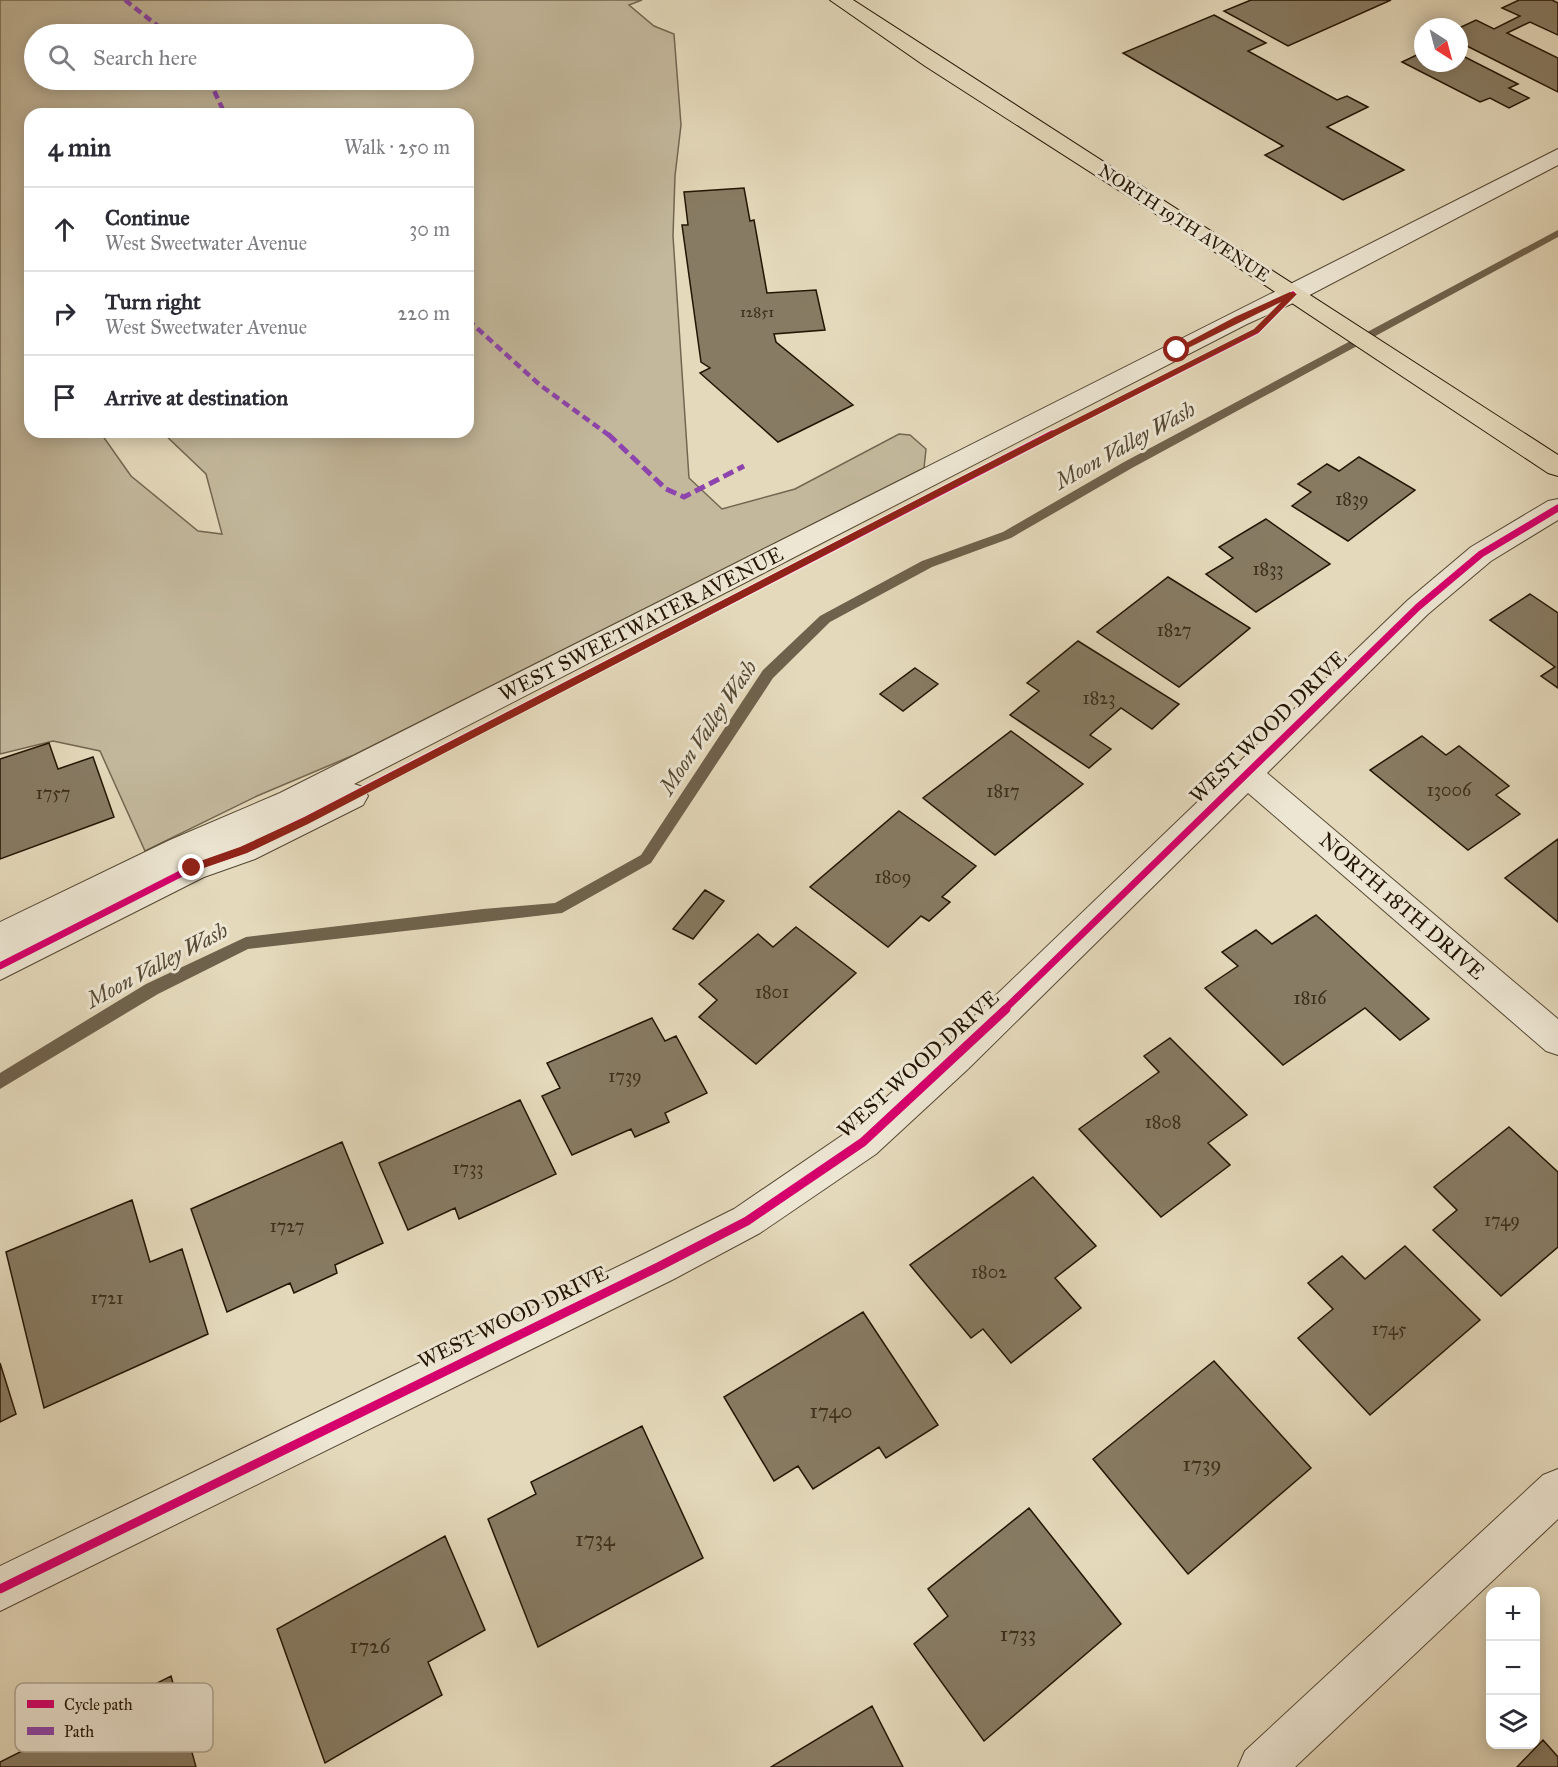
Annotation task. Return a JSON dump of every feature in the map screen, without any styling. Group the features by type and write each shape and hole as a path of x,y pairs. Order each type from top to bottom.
{"main road":[{"name":"NORTH 19TH AVENUE","path":"840,0 932,62 1223,246 1558,468"}],"street":[{"path":"1293,294 1558,156"},
{"name":"WEST SWEETWATER AVENUE","path":"0,938 181,849 291,802 1238,319 1293,294"},
{"name":"WEST SWEETWATER AVENUE","path":"0,966 192,868 244,850 304,821 962,480 1257,331 1293,294"},
{"name":"WEST WOOD DRIVE","path":"0,1589 660,1266 747,1221 863,1142 956,1058 1246,772 1418,607 1480,554 1558,508"},
{"name":"NORTH 18TH DRIVE","path":"1246,772 1558,1040"},
{"path":"1262,1767 1558,1490"}],"shaded area":[{"path":"0,0 642,0 629,5 654,26 674,34 681,125 675,176 673,236 689,478 722,509 795,489 899,434 910,435 926,449 924,468 354,755 257,796 145,851 100,751 53,741 0,754"}],"building":[{"path":"1251,0 1391,0 1288,46 1224,11"},
{"path":"1519,0 1552,0 1558,3 1558,35 1530,22 1507,33 1558,58 1558,92 1468,47 1468,24 1476,20 1494,29 1520,16 1502,8"},
{"path":"1214,15 1266,43 1248,51 1337,100 1347,96 1368,107 1327,127 1404,170 1343,200 1265,155 1283,146 1123,53"},
{"path":"1414,56 1414,68 1402,62"},
{"path":"1468,59 1518,84 1509,88 1529,98 1509,108 1490,98 1480,102 1422,72 1468,72"},
{"path":"744,188 750,221 754,220 767,293 816,290 825,330 774,334 776,342 853,405 778,442 700,373 710,368 701,362 682,225 688,225 684,192"},
{"path":"1359,457 1415,490 1348,541 1292,506 1311,492 1298,484 1327,464 1339,471"},
{"path":"1266,519 1330,564 1256,612 1206,574 1233,558 1219,547"},
{"path":"1168,577 1250,628 1179,687 1097,632"},
{"path":"1530,594 1558,613 1558,688 1541,676 1555,667 1490,620"},
{"path":"1078,641 1179,704 1152,729 1121,708 1090,735 1111,749 1089,768 1010,715 1039,691 1027,683"},
{"path":"915,668 938,684 903,711 880,694"},
{"path":"1011,731 1083,784 995,855 923,798"},
{"path":"1422,736 1446,755 1459,746 1509,786 1496,795 1520,814 1468,850 1370,770"},
{"path":"49,743 58,769 93,757 114,817 0,859 0,759"},
{"path":"899,811 976,866 942,897 950,902 929,921 921,916 888,947 810,887"},
{"path":"1558,839 1558,922 1505,878"},
{"path":"705,890 724,901 693,939 673,929"},
{"path":"1316,915 1429,1019 1400,1040 1365,1008 1283,1065 1205,988 1238,966 1222,952 1256,930 1272,944"},
{"path":"796,927 856,973 756,1064 699,1017 717,1000 699,984 758,934 773,947"},
{"path":"652,1018 665,1041 676,1036 707,1093 665,1113 669,1122 635,1137 631,1129 572,1155 542,1096 560,1088 547,1063"},
{"path":"1170,1038 1247,1115 1208,1143 1230,1165 1161,1217 1079,1129 1159,1072 1144,1056"},
{"path":"520,1100 556,1174 459,1219 455,1208 408,1230 379,1163"},
{"path":"1509,1127 1558,1172 1558,1247 1501,1296 1433,1230 1457,1210 1434,1187"},
{"path":"342,1142 383,1243 335,1265 337,1273 294,1293 290,1283 227,1312 191,1209"},
{"path":"1033,1177 1096,1246 1055,1278 1081,1308 1011,1363 983,1329 971,1338 910,1265"},
{"path":"132,1200 150,1262 182,1249 208,1334 44,1408 6,1252"},
{"path":"1405,1246 1480,1320 1370,1415 1298,1338 1333,1309 1308,1283 1342,1256 1365,1279"},
{"path":"863,1312 938,1425 886,1458 879,1447 813,1489 798,1466 774,1481 724,1397"},
{"path":"1214,1361 1311,1468 1188,1574 1093,1459"},
{"path":"0,1363 16,1414 0,1422"},
{"path":"642,1426 703,1558 538,1647 488,1519 536,1494 531,1482"},
{"path":"1029,1508 1121,1624 984,1741 914,1644 948,1616 928,1589"},
{"path":"445,1536 485,1630 428,1662 442,1695 325,1763 277,1629"},
{"path":"171,1676 173,1683 157,1683"},
{"path":"872,1706 903,1767 771,1767"},
{"path":"1543,1740 1558,1757 1558,1767 1517,1767 1534,1749 1540,1749 1540,1743"},
{"path":"20,1752 192,1752 196,1767 0,1767 0,1762"}],"waterway":[{"name":"Moon Valley Wash","path":"0,1082 152,989 246,943 483,915 557,909 646,859 768,674 825,619 927,564 1007,535 1128,465 1558,233"}],"marked path":[{"path":"125,0 155,24"},
{"path":"214,90 222,108"},
{"path":"474,325 540,385 610,436 666,489 684,497 744,466"}],"cycle path":[{"path":"0,966 192,868 244,850 304,821 962,480 1257,331 1293,294"},
{"path":"0,1589 660,1266 747,1221 863,1142 955,1058 1418,607 1481,554 1558,508"}],"route":[{"path":"192,868 244,850 304,821 962,480 1257,331 1293,294 1177,350"}]}
